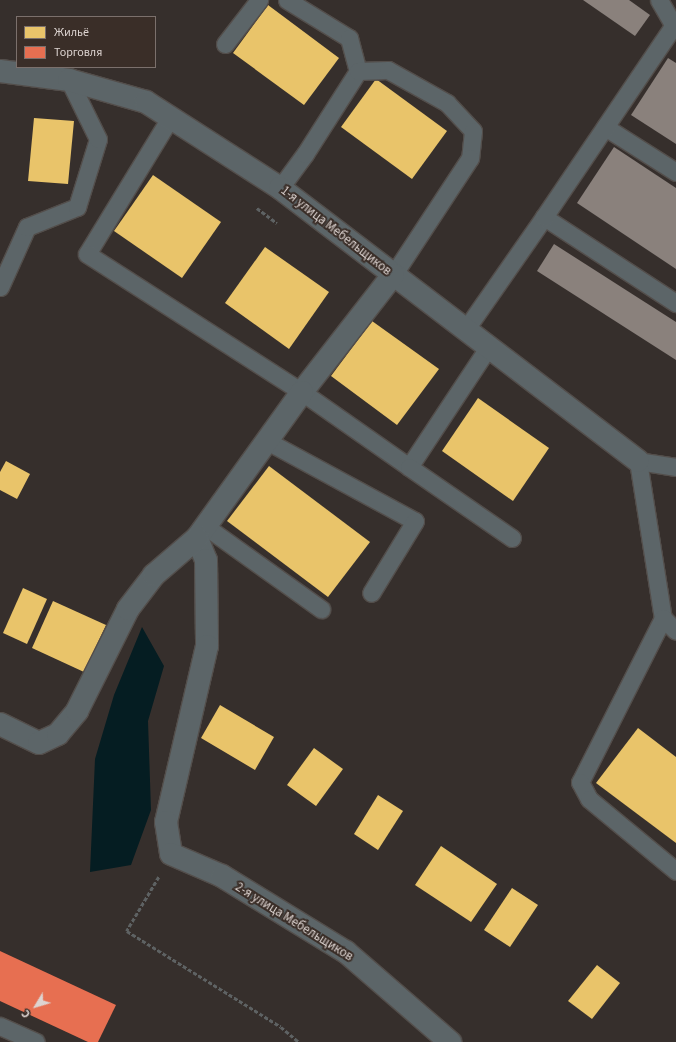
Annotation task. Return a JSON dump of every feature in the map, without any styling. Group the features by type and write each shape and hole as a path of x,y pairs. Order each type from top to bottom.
{"street":[{"name":"1-я улица Мебельщиков","path":"0,71 69,80 146,102 280,188 638,461"},
{"path":"0,724 39,743 58,734 77,712 128,609 154,574 201,532 302,392 393,275"},
{"path":"171,854 166,822 207,646 206,560 201,532"},
{"name":"2-я улица Мебельщиков","path":"171,854 222,876 346,952 450,1042"}],"lane":[{"path":"225,44 259,0"},
{"path":"280,188 305,154 358,71 349,38 287,0"},
{"path":"466,329 605,127 673,33 659,0"},
{"path":"358,71 388,70 446,103 474,132 470,158 393,275"},
{"path":"0,287 28,227 77,207 98,139 69,80"},
{"path":"170,118 87,254 302,392 512,538"},
{"path":"605,127 676,172"},
{"path":"544,217 676,303"},
{"path":"409,467 489,346"},
{"path":"267,441 415,521 371,593"},
{"path":"676,468 638,461 663,618 580,782 589,799 676,871"},
{"path":"201,532 321,609"},
{"path":"663,618 676,631"},
{"path":"0,1026 36,1042"}],"path":[{"path":"171,854 127,931 281,1027 299,1042"}],"water":[{"path":"142,627 164,666 148,721 151,810 131,865 90,872 95,759 114,695"}],"building: Жильё":[{"path":"268,5 339,58 304,105 233,53"},
{"path":"376,79 447,131 412,179 341,127"},
{"path":"34,118 74,121 68,184 28,181"},
{"path":"153,175 221,222 182,278 114,231"},
{"path":"265,247 329,292 289,349 225,303"},
{"path":"372,321 439,369 397,425 331,376"},
{"path":"478,398 549,448 513,501 442,451"},
{"path":"6,461 30,474 17,499 0,490 0,472"},
{"path":"269,466 370,542 328,597 227,521"},
{"path":"23,588 47,599 27,644 3,633"},
{"path":"53,601 106,625 84,672 32,648"},
{"path":"220,705 274,737 255,770 201,738"},
{"path":"638,728 676,757 676,843 596,783"},
{"path":"314,748 343,769 316,806 287,785"},
{"path":"378,795 403,811 378,850 354,834"},
{"path":"441,846 497,884 471,922 415,885"},
{"path":"512,888 538,905 510,947 484,930"},
{"path":"597,965 620,983 592,1019 568,1001"}],"building: Торговля":[{"path":"0,951 116,1005 98,1042 88,1042 0,1001"}],"building: Промзона":[{"path":"583,0 629,0 650,15 635,36"},
{"path":"668,58 676,63 676,144 631,115"},
{"path":"614,147 676,188 676,269 577,203"},
{"path":"554,244 676,322 676,360 537,271"}]}
